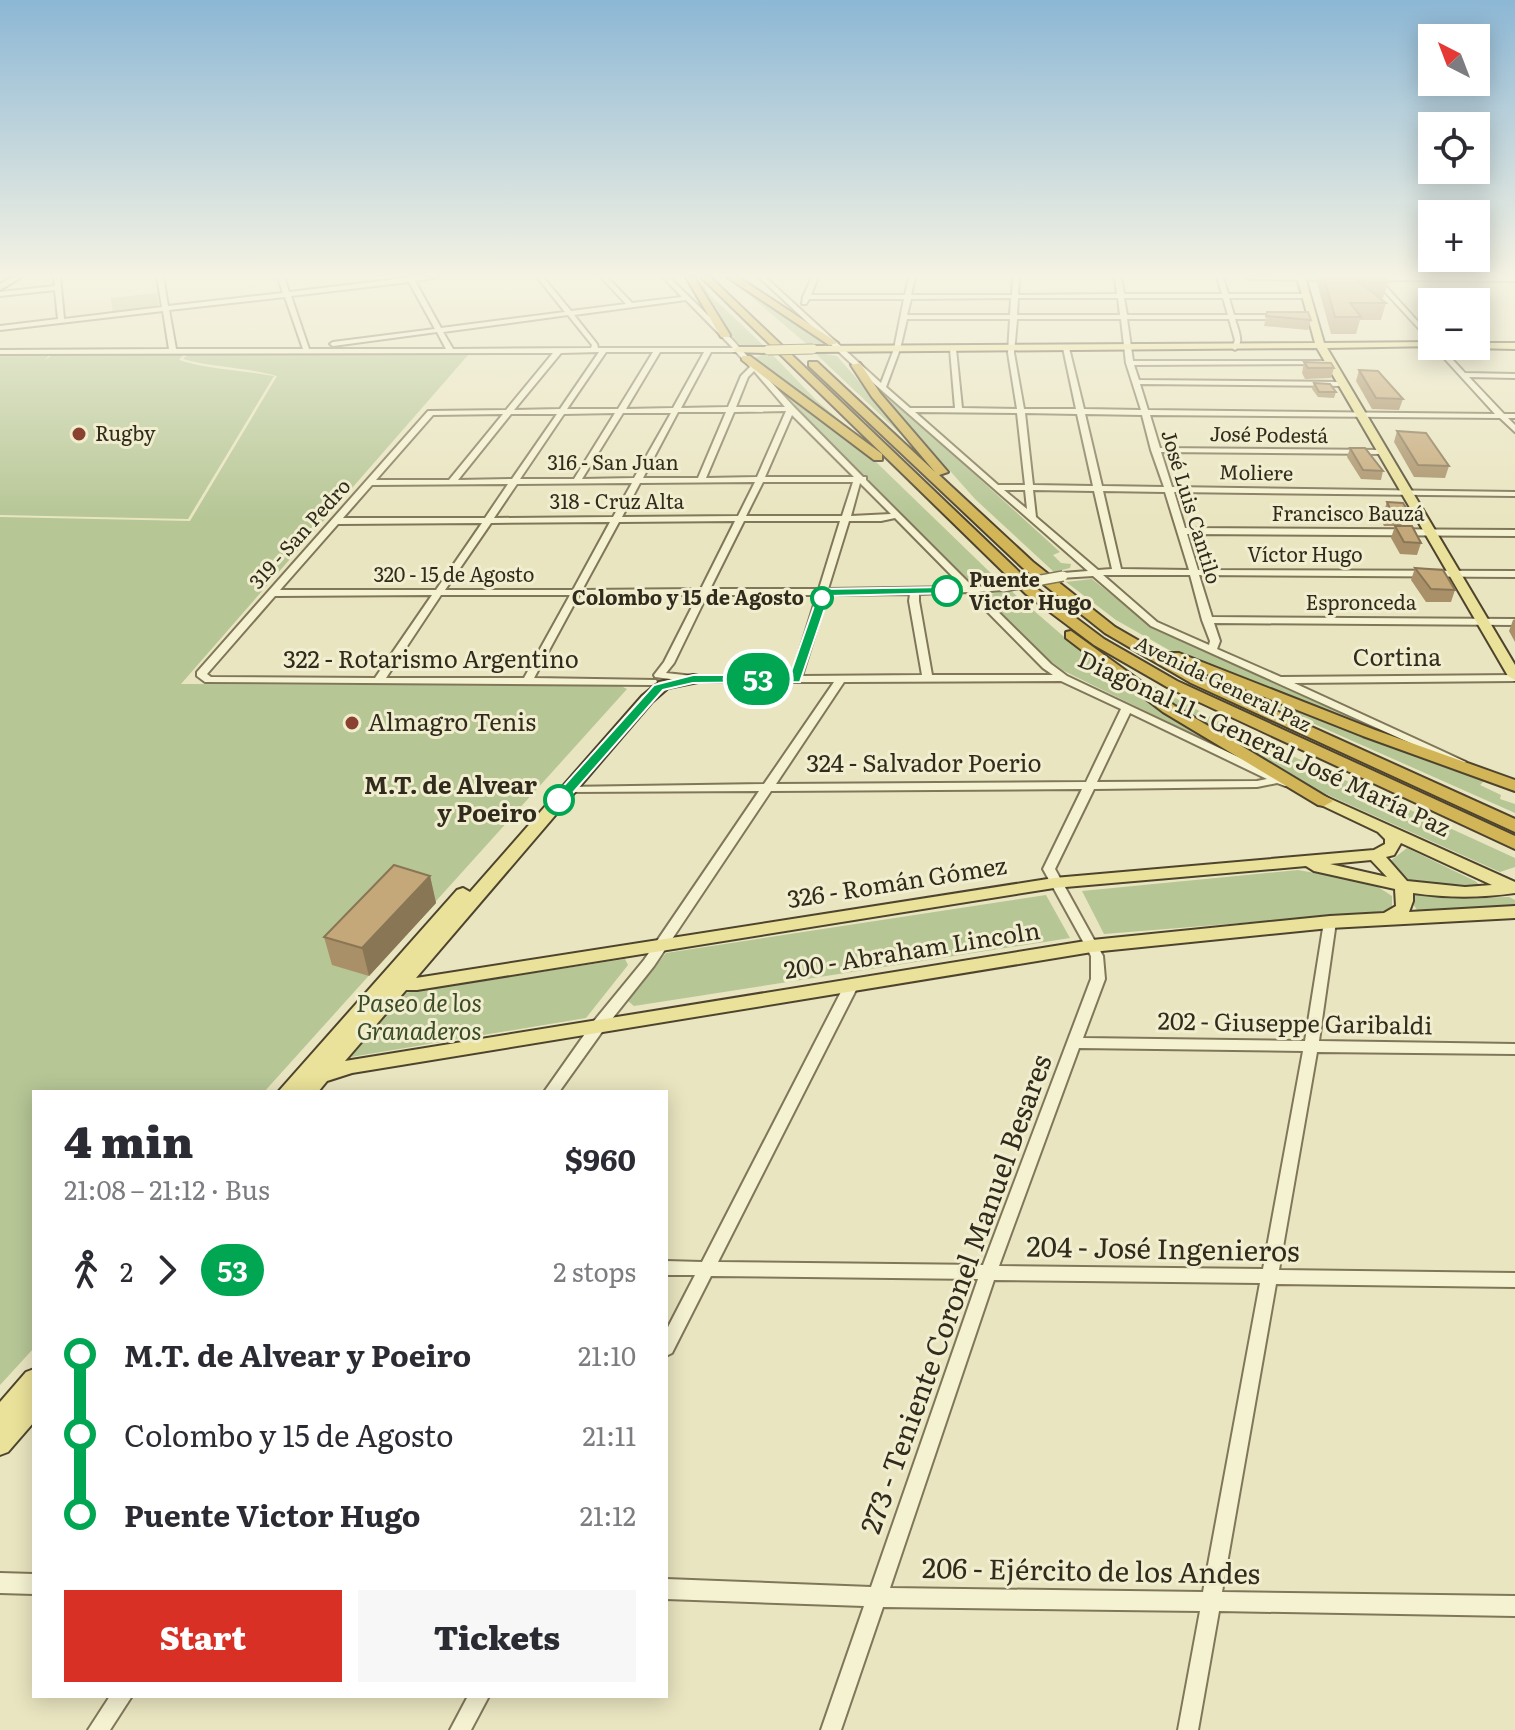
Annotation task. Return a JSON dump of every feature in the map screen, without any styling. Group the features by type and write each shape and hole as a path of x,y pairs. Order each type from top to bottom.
{"highway":[{"path":"746,358 934,498"},
{"name":"Avenida General Paz","path":"789,358 1031,591 1099,642 1172,684 1515,843"},
{"name":"Avenida General Paz","path":"806,358 966,508 1079,608 1139,649 1196,680 1515,826"},
{"path":"856,365 876,395 940,468 966,508"},
{"path":"1031,591 1059,624 1126,679 1181,716 1324,801"},
{"path":"1079,608 1222,676 1515,786"}],"main road":[{"path":"1327,358 1515,677"},
{"path":"309,1090 393,983 655,678"},
{"path":"290,1090 393,983 654,691 673,682 693,679"},
{"name":"Diagonal 11 - General José María Paz","path":"1324,801 1514,888"},
{"path":"1383,828 1393,838 1393,845 1388,851 1375,855 1401,884 1406,902 1403,909 1388,919"},
{"name":"326 - Román Gómez","path":"393,983 1054,883 1375,855"},
{"path":"1292,862 1401,884 1463,892 1514,888"},
{"name":"200 - Abraham Lincoln","path":"321,1076 352,1066 1092,946 1330,922 1515,912"},
{"path":"0,1419 32,1382"},
{"path":"0,1444 32,1407"}],"street":[{"path":"452,482 553,358"},
{"path":"379,680 599,358"},
{"path":"577,481 653,358"},
{"path":"528,680 705,358"},
{"path":"701,481 745,376 746,358"},
{"name":"Diagonal 11 - General José María Paz","path":"746,358 860,480 1039,658 1063,678 1324,801"},
{"name":"Avenida General Paz","path":"848,358 1154,624 1515,786"},
{"path":"883,386 894,358"},
{"path":"954,358 959,411"},
{"path":"1013,358 1032,517"},
{"path":"1068,358 1117,572"},
{"name":"José Luis Cantilo","path":"1129,358 1215,641 1211,651"},
{"path":"1449,360 1515,430"},
{"path":"1130,363 1330,363"},
{"path":"1464,375 1515,376"},
{"path":"1135,382 1343,384"},
{"path":"510,410 791,409 741,520 669,663 655,678"},
{"name":"319 - San Pedro","path":"209,680 203,677 202,670 427,415 436,411 510,410"},
{"path":"910,410 1515,416"},
{"name":"José Podestá","path":"1155,450 1382,452"},
{"path":"796,679 860,480"},
{"name":"316 - San Juan","path":"369,483 860,480"},
{"name":"Moliere","path":"996,487 1515,494"},
{"name":"318 - Cruz Alta","path":"336,521 741,520 898,515"},
{"name":"Francisco Bauzá","path":"1180,531 1515,533"},
{"name":"Víctor Hugo","path":"1063,576 1094,572 1515,574"},
{"name":"320 - 15 de Agosto","path":"271,593 972,590 1063,576"},
{"path":"915,591 914,601 928,679"},
{"name":"Espronceda","path":"1207,620 1515,622"},
{"name":"Cortina","path":"1279,681 1515,677"},
{"name":"322 - Rotarismo Argentino","path":"209,680 1063,678"},
{"path":"552,1090 599,1025 626,995 841,679"},
{"path":"1054,883 1049,869 1051,861 1127,708"},
{"name":"324 - Salvador Poerio","path":"569,789 1257,784 1278,780"},
{"name":"273 - Teniente Coronel Manuel Besares","path":"831,1730 988,1273 1098,979 1099,968 1092,946 1054,883"},
{"path":"1188,1730 1311,1046 1330,922"},
{"path":"668,1344 851,986"},
{"name":"202 - Giuseppe Garibaldi","path":"1075,1043 1515,1049"},
{"name":"204 - José Ingenieros","path":"668,1268 1515,1280"},
{"path":"0,1583 32,1584"},
{"name":"206 - Ejército de los Andes","path":"668,1589 879,1597 1515,1606"},
{"path":"98,1730 121,1698"},
{"path":"460,1730 478,1698"}],"green space":[{"path":"0,358 47,358 45,360 181,358 179,360 214,368 274,376 188,519 0,515"},
{"path":"466,358 181,684 621,686 627,689 266,1090 32,1090 32,1350 0,1385 0,517 190,521 277,376 183,359"},
{"path":"754,358 775,358 816,400 853,432"},
{"path":"820,358 839,358 908,441"},
{"path":"765,377 875,461 999,581 981,584 968,580 791,408"},
{"path":"878,390 883,391 1060,552 1053,555 1061,563 1071,564 1070,568 1054,572 975,499"},
{"path":"1092,579 1156,630 1434,753 1169,650 1116,620 1066,582"},
{"path":"1010,590 1107,674 1245,760 1062,670 1029,644 981,596"},
{"path":"1128,672 1227,726 1515,858 1515,867 1500,872 1310,787 1182,713"},
{"path":"1222,683 1485,780 1480,785 1501,795 1500,799 1515,804 1515,813"},
{"path":"1407,848 1481,886 1405,881 1389,862"},
{"path":"1298,870 1372,883 1392,896 1392,908 1388,911 1104,934 1082,891"},
{"path":"1404,890 1460,898 1509,897 1515,900 1515,907 1417,910"},
{"path":"1046,895 1070,938 634,1006 628,1001 666,953"},
{"name":"Paseo de los Granaderos","path":"625,959 628,965 586,1018 351,1057 404,993"}],"building":[{"path":"1304,362 1331,363 1334,368 1308,368"},
{"path":"1359,370 1378,371 1403,399 1376,398"},
{"path":"1314,383 1330,384 1336,392 1319,392"},
{"path":"1397,431 1426,433 1449,466 1418,465"},
{"path":"1350,448 1365,448 1383,471 1363,470"},
{"path":"1387,502 1403,503 1407,509 1390,509"},
{"path":"1395,526 1412,526 1421,543 1404,542"},
{"path":"1415,568 1443,570 1455,590 1431,589"},
{"path":"394,865 430,876 362,948 324,937"}],"bus line":[{"name":"53","path":"559,800 659,688 693,679 796,679 824,592 947,591"}],"place":[{"name":"Rugby","path":"79,434"},
{"name":"Puente Victor Hugo","path":"947,591"},
{"name":"Colombo y 15 de Agosto","path":"822,598"},
{"name":"Almagro Tenis","path":"352,723"},
{"name":"M.T. de Alvear y Poeiro","path":"559,800"}]}
